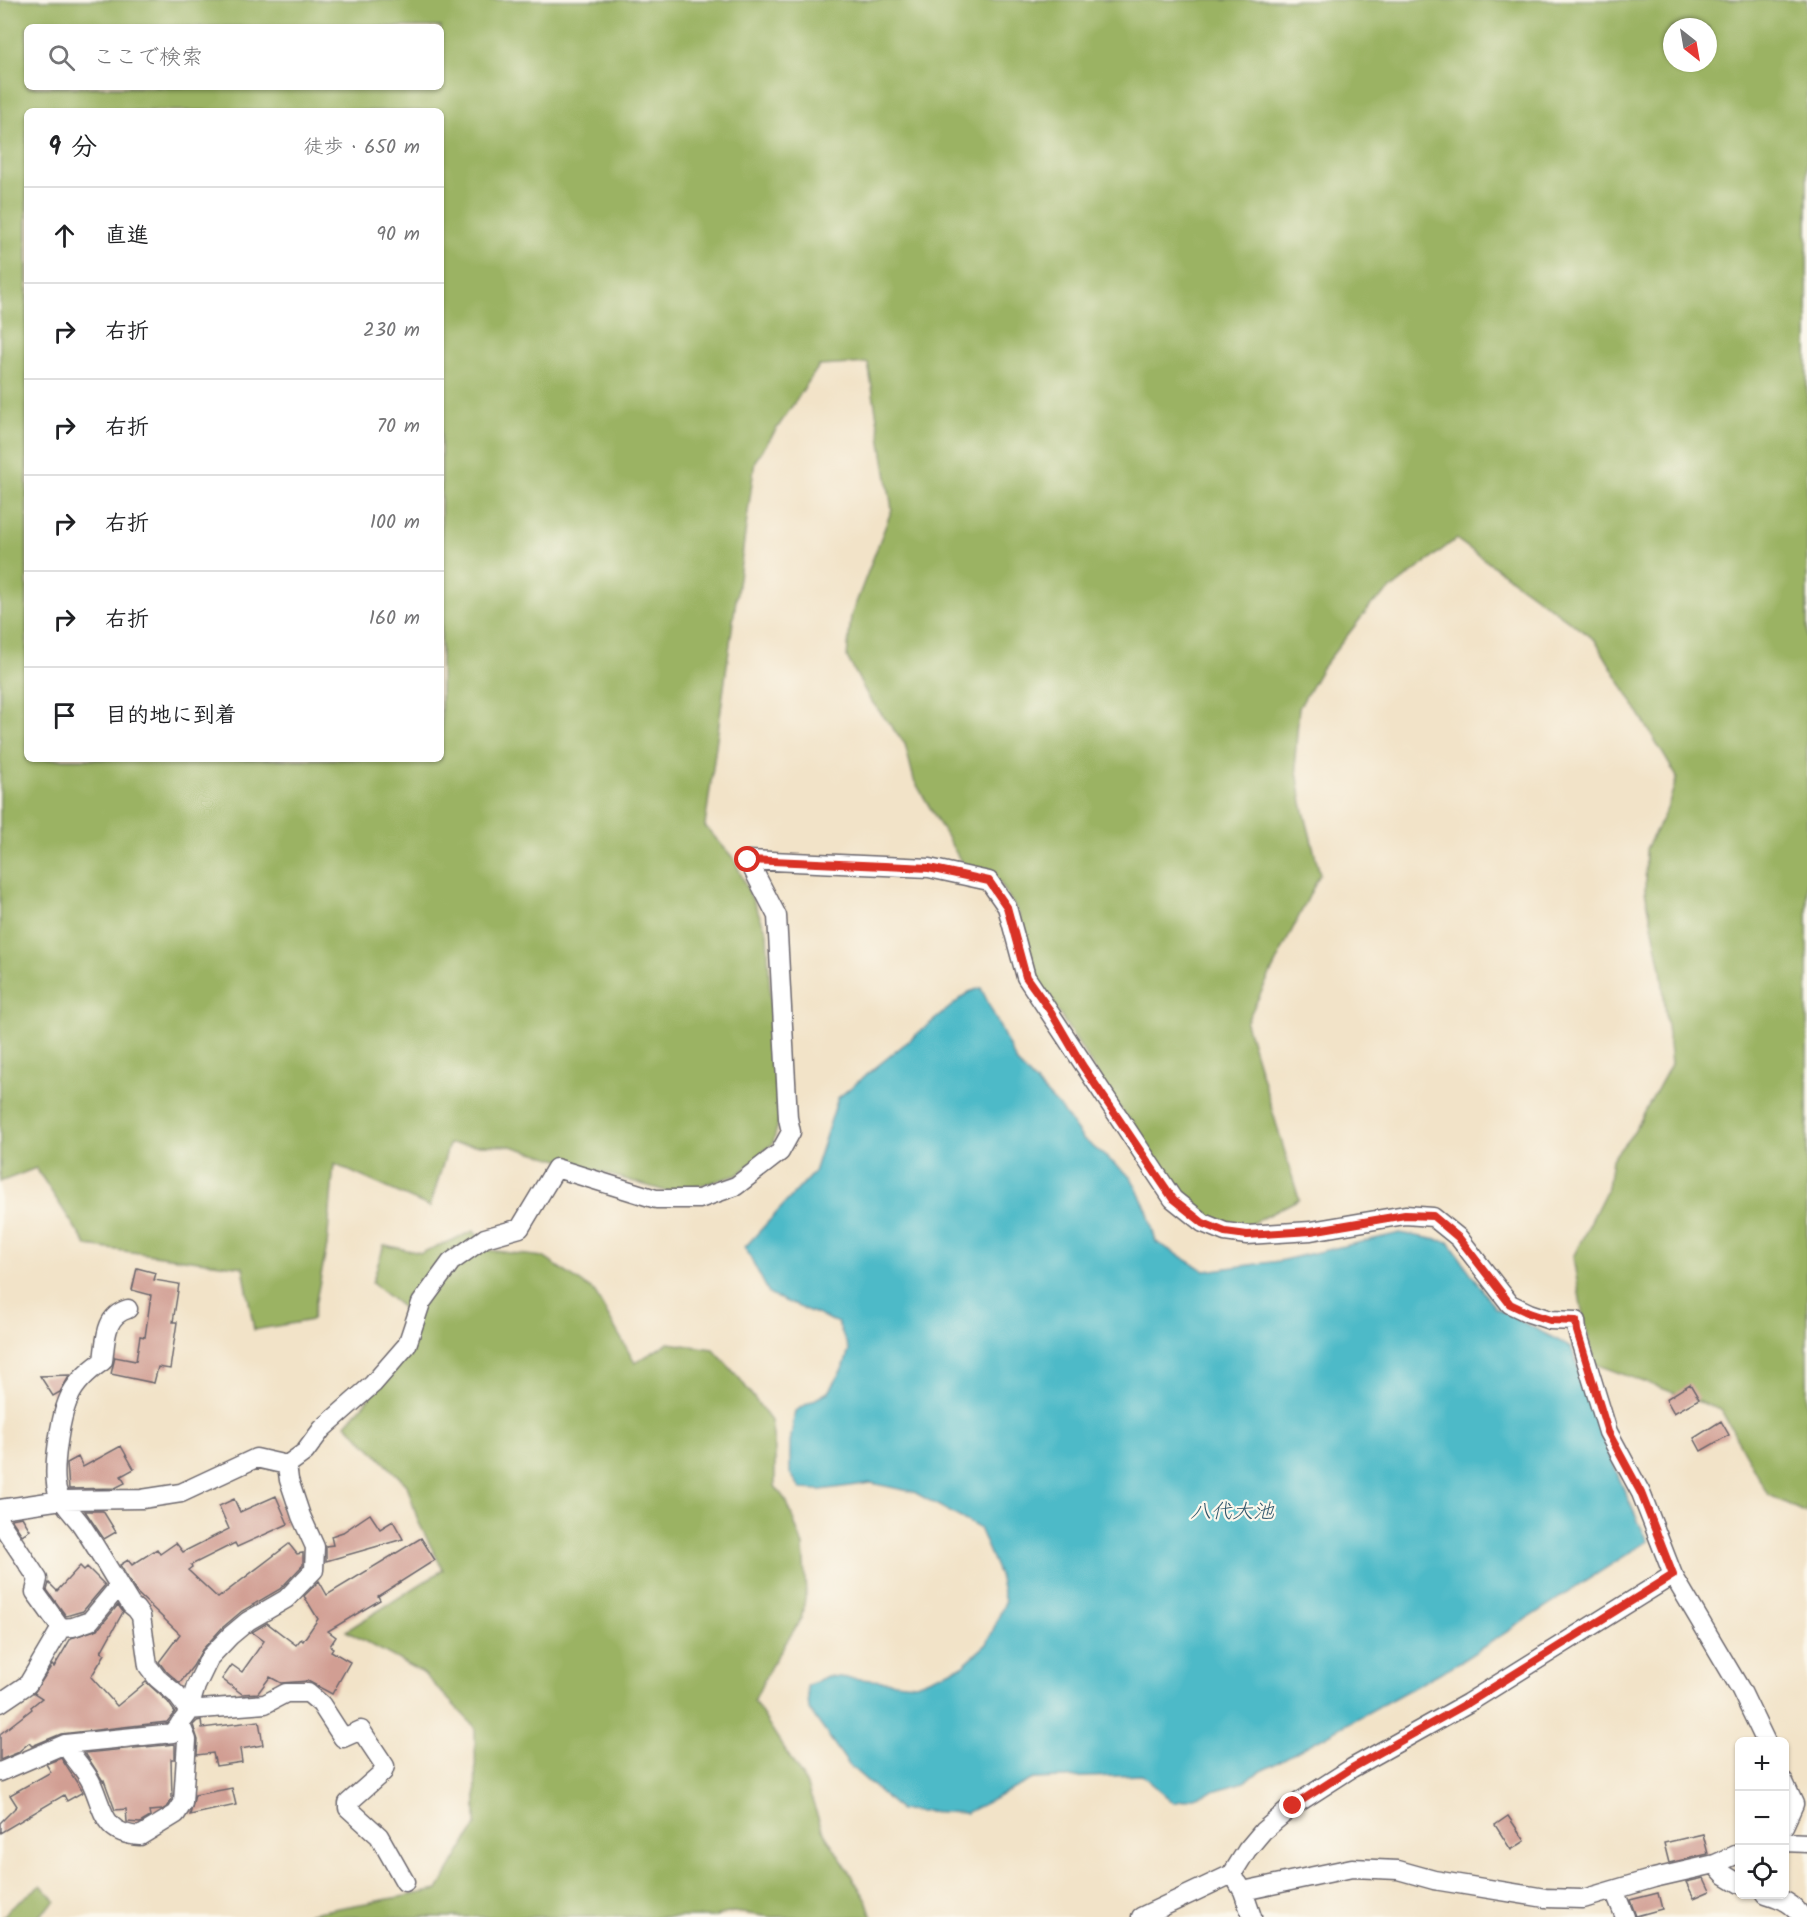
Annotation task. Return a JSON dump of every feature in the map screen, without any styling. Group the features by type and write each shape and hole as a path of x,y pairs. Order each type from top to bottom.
{"street":[{"path":"0,1509 62,1500 142,1499 181,1492 256,1458 287,1465 306,1452 322,1428 373,1384 407,1345 421,1302 451,1262 485,1238 520,1228 556,1168 656,1199 699,1199 736,1186 780,1152 791,1132 788,1118 777,916 748,860 929,868 989,881 1007,907 1026,977 1051,1012 1082,1065 1173,1199 1188,1213 1203,1223 1225,1232 1258,1235 1311,1231 1405,1215 1433,1216 1459,1238 1510,1304 1550,1320 1576,1321 1577,1331 1608,1432 1641,1493 1673,1575 1741,1690 1764,1737"},
{"path":"65,1744 92,1784 106,1820 121,1833 140,1836 176,1814 183,1803 187,1740 184,1716 176,1694 157,1678 148,1666 141,1616 131,1605 57,1490 55,1466 69,1397 88,1372 103,1361 111,1319 116,1312 128,1309"},
{"path":"0,1772 65,1744 172,1733 184,1716 210,1657 248,1621 286,1599 314,1570 315,1547 301,1516 289,1480 287,1465"},
{"path":"0,1522 38,1579 35,1592 61,1628"},
{"path":"1142,1917 1232,1874 1263,1830 1293,1806 1352,1768 1468,1703 1673,1575"},
{"path":"61,1628 73,1627 90,1621 119,1586"},
{"path":"0,1703 28,1684 61,1628"},
{"path":"184,1716 265,1704 286,1694 308,1693 321,1704 343,1738 361,1730 385,1766 383,1772 348,1803 348,1808 379,1836 405,1882"},
{"path":"1789,1792 1794,1804 1789,1816"},
{"path":"1789,1842 1807,1843"},
{"path":"1243,1891 1352,1868 1398,1870 1434,1880 1545,1898 1583,1899 1654,1878 1715,1864 1735,1854"},
{"path":"1715,1864 1725,1875 1735,1881"},
{"path":"1232,1874 1243,1891 1252,1917"},
{"path":"1614,1890 1625,1917"},
{"path":"1780,1899 1794,1905 1802,1917"}],"green space":[{"path":"0,0 1807,0 1807,1513 1768,1495 1721,1410 1595,1364 1582,1311 1573,1257 1608,1187 1612,1159 1634,1132 1671,1064 1661,968 1645,891 1646,849 1667,809 1677,777 1595,640 1456,539 1371,605 1322,668 1299,708 1295,758 1302,803 1320,874 1246,1023 1299,1199 1245,1227 1203,1218 1181,1194 1112,1097 1041,985 1019,914 999,881 963,865 914,780 905,744 869,698 847,657 851,616 892,509 868,363 819,366 755,461 705,826 734,859 767,932 779,1120 773,1143 738,1175 672,1193 511,1146 449,1144 430,1207 334,1164 327,1246 312,1320 254,1330 243,1267 87,1246 36,1168 0,1182"},
{"path":"474,1231 488,1250 543,1257 594,1291 635,1363 668,1343 713,1349 740,1379 771,1421 775,1450 775,1486 787,1502 803,1546 806,1594 801,1619 771,1666 754,1701 806,1783 822,1829 866,1899 872,1917 772,1917 733,1912 712,1917 301,1917 311,1913 438,1890 476,1825 475,1727 423,1673 346,1631 443,1570 418,1521 407,1485 346,1424 413,1348 403,1308 372,1283 384,1245 421,1253"},
{"path":"41,1885 55,1901 38,1917 3,1917 9,1909"}],"water":[{"name":"八代大池","path":"981,988 1017,1063 1063,1111 1082,1138 1131,1177 1147,1210 1156,1242 1205,1271 1279,1261 1400,1233 1449,1242 1495,1308 1571,1347 1616,1470 1648,1541 1463,1660 1240,1783 1174,1803 1142,1775 1033,1779 966,1813 900,1810 849,1765 809,1709 807,1686 827,1676 916,1684 962,1666 987,1644 1005,1602 999,1575 979,1528 914,1492 871,1483 821,1490 801,1489 790,1473 790,1443 795,1411 828,1392 844,1366 849,1350 838,1323 770,1295 745,1247 814,1172 838,1098 969,992"}],"building":[{"path":"137,1268 156,1273 154,1280 179,1284 173,1322 177,1322 170,1369 158,1367 154,1383 111,1374 115,1357 136,1361 140,1336 145,1337 151,1295 132,1290"},
{"path":"70,1375 60,1392 53,1396 40,1376"},
{"path":"1690,1384 1699,1399 1674,1413 1666,1399"},
{"path":"1721,1421 1729,1435 1701,1451 1694,1438"},
{"path":"121,1446 134,1469 121,1476 125,1483 115,1488 69,1489 67,1463 78,1457 83,1467"},
{"path":"276,1496 288,1524 237,1547 235,1543 191,1565 192,1567 188,1570 218,1598 289,1544 297,1554 303,1553 303,1565 280,1589 242,1611 222,1628 202,1650 180,1683 159,1662 180,1634 136,1592 120,1565 128,1560 132,1565 157,1549 160,1554 176,1543 183,1552 229,1529 219,1506 234,1499 240,1512"},
{"path":"85,1511 103,1511 116,1532 104,1539"},
{"path":"370,1514 380,1529 393,1521 403,1539 326,1561 326,1546 333,1545 331,1536 343,1532"},
{"path":"22,1517 30,1530 22,1535 11,1519"},
{"path":"421,1538 435,1560 378,1596 380,1600 328,1631 336,1637 330,1646 333,1648 331,1651 350,1662 332,1694 308,1681 281,1683 270,1677 258,1693 242,1694 222,1679 232,1665 242,1672 264,1641 252,1632 267,1623 296,1645 301,1639 303,1641 318,1619 304,1596 319,1581 327,1595"},
{"path":"80,1566 84,1570 87,1567 105,1585 83,1611 66,1616 47,1590 49,1583 57,1591"},
{"path":"118,1605 123,1612 101,1652 105,1654 91,1677 117,1706 146,1682 168,1702 175,1712 167,1722 61,1734 32,1746 29,1743 17,1753 0,1760 0,1734 32,1709 31,1707 42,1698 34,1693 52,1665 54,1667 71,1638 98,1629"},
{"path":"201,1720 202,1728 259,1721 263,1745 240,1749 242,1762 216,1766 213,1753 197,1755 198,1740 193,1725"},
{"path":"175,1744 175,1759 171,1759 172,1799 168,1806 162,1810 149,1811 150,1817 140,1823 127,1822 126,1809 115,1810 104,1780 85,1753"},
{"path":"61,1758 83,1792 67,1801 64,1795 0,1833 0,1823 17,1806 10,1795 51,1772 46,1764"},
{"path":"232,1788 236,1805 190,1815 195,1795"},
{"path":"1508,1816 1525,1841 1511,1850 1495,1825"},
{"path":"1703,1834 1708,1854 1669,1863 1664,1843"},
{"path":"1704,1878 1710,1891 1694,1898 1686,1882"},
{"path":"1658,1893 1662,1909 1636,1916 1630,1900"}],"route":[{"path":"748,860 929,868 989,881 1007,907 1026,977 1051,1012 1082,1065 1173,1199 1188,1213 1203,1223 1225,1232 1247,1235 1311,1231 1405,1215 1433,1216 1459,1238 1510,1304 1550,1320 1576,1321 1577,1331 1608,1432 1641,1493 1673,1575 1468,1703 1352,1768 1293,1806"}]}
